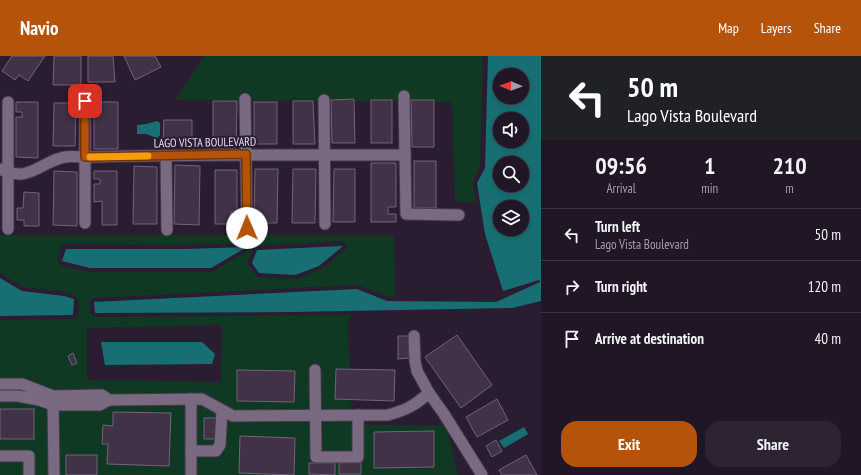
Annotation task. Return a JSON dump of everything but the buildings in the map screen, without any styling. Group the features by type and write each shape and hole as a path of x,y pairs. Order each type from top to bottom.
{"street":[{"path":"404,96 406,214 459,215"},
{"path":"246,99 247,228"},
{"path":"324,100 325,224"},
{"path":"85,101 85,223"},
{"path":"8,102 3,173 8,229"},
{"name":"LAGO VISTA BOULEVARD","path":"3,173 26,173 34,171 65,157 246,154 405,155"},
{"path":"166,156 167,230"},
{"path":"414,336 417,371 429,393 482,475"},
{"path":"315,370 316,457 358,457 358,415"},
{"path":"0,384 22,384 53,401"},
{"path":"0,396 18,396 39,400 100,405 109,400 191,399 202,400 232,416 316,416 388,415 407,409 418,403 429,393"},
{"path":"191,399 191,475"},
{"path":"53,401 54,475"},
{"path":"191,451 216,450 220,445 222,411"},
{"path":"0,456 29,456 29,475"}],"shaded area":[{"path":"205,56 483,56 480,167 473,182 476,203 455,201 452,102 175,100"},
{"path":"488,56 541,56 541,301 512,308 291,312 95,313 94,302 357,289 387,301 496,302 540,282 539,280 503,291 485,234 477,183 485,168"},
{"path":"157,121 160,123 160,135 157,138 146,134 137,134 137,125"},
{"path":"0,235 394,235 395,297 357,285 93,298 89,301 91,314 95,317 352,315 348,323 352,424 447,426 458,475 0,475 0,401 17,401 38,404 57,410 111,406 113,403 113,396 111,393 54,391 22,379 0,379 0,320 75,319 78,315 79,308 76,296 65,292 23,287 0,273","holes":["342,241 347,244 346,249 323,268 297,279 257,277 247,263 255,246","66,244 186,245 250,244 251,247 249,250 212,272 89,272 60,265 57,261 62,246","222,325 221,382 87,380 87,328"]},
{"path":"343,246 319,266 295,275 259,273 252,263 257,250"},
{"path":"247,247 211,268 90,268 62,261 66,249 186,249"},
{"path":"0,278 22,291 64,296 74,299 73,315 0,316"},
{"path":"101,342 202,342 215,354 212,364 105,365"},
{"path":"524,427 528,434 504,448 499,441"}],"slow traffic":[{"path":"90,157 148,156"}],"route":[{"path":"85,101 85,157 246,154 247,228"}]}
